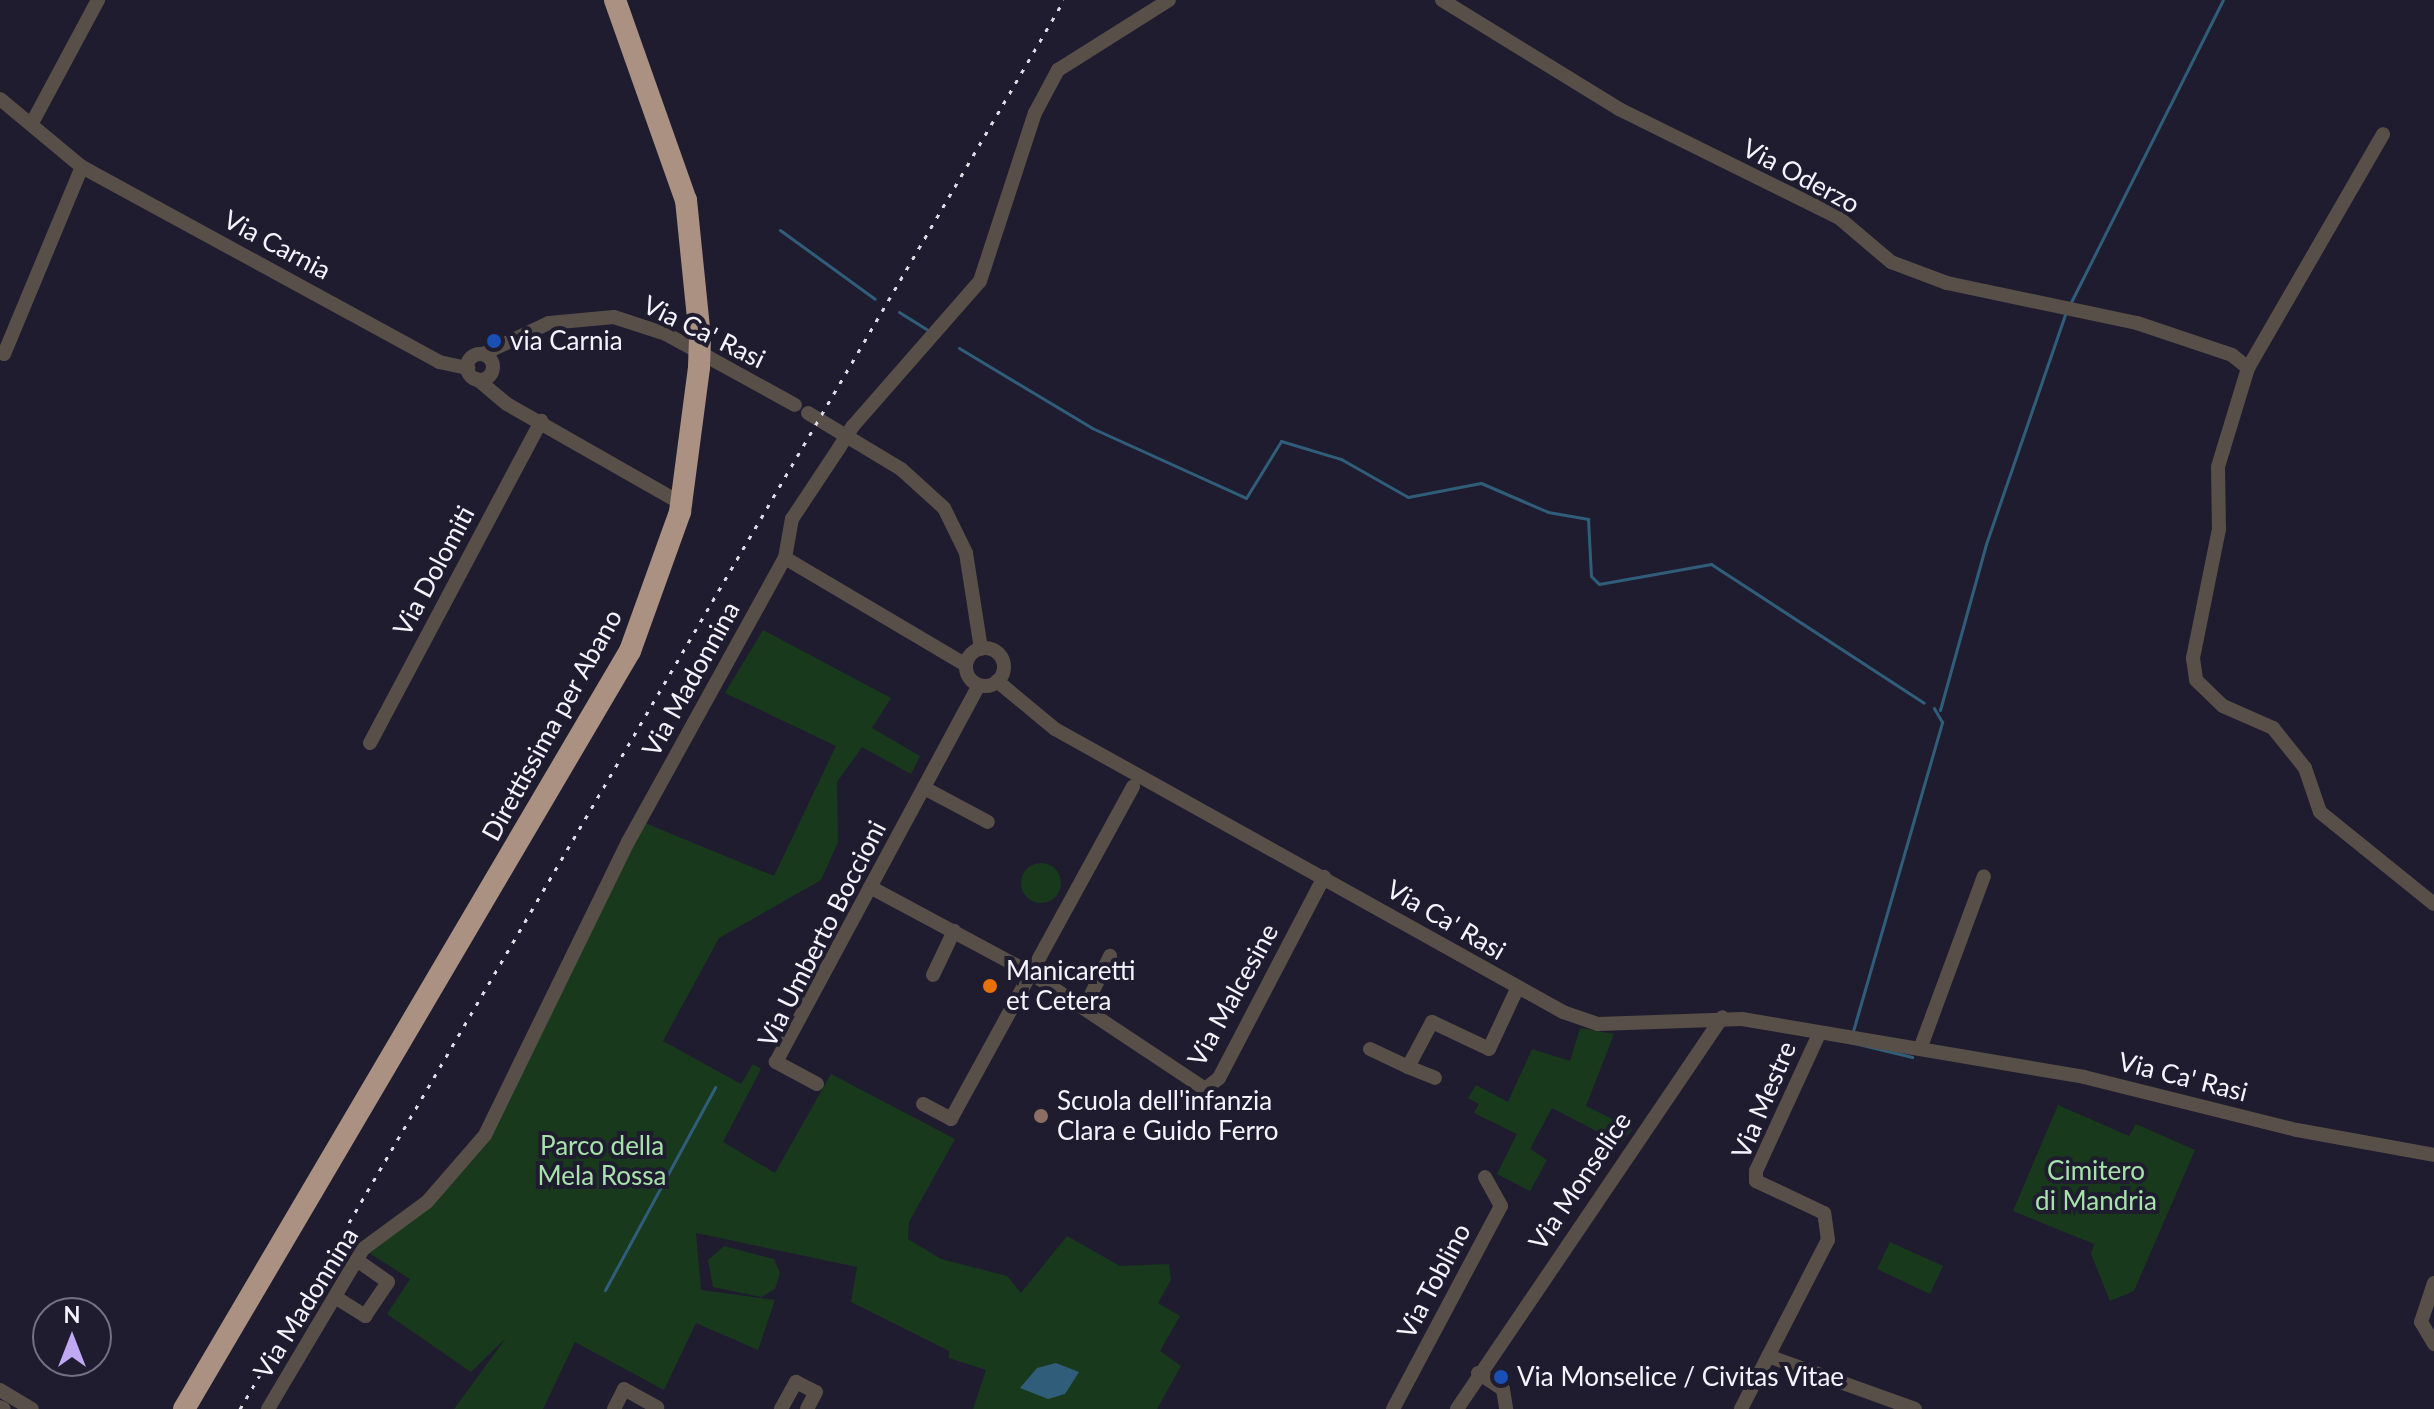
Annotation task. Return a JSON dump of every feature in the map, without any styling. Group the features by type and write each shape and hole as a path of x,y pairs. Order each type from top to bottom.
{"highway":[{"name":"Direttissima per Abano","path":"184,1409 630,651 680,512 700,338 686,200 615,0"}],"street":[{"path":"32,123 98,0"},
{"name":"Via Madonnina","path":"268,1409 357,1260 384,1228 437,1192 485,1135 628,842 785,558 792,519 853,426 949,324 980,281 1035,113 1058,70 1169,0"},
{"name":"Via Oderzo","path":"1442,0 1619,109 1838,217 1891,262 1947,283 2137,323 2232,355 2248,368"},
{"name":"Via Carnia","path":"0,99 82,167 448,365 482,370 541,421 672,498"},
{"path":"2383,134 2248,368 2218,467 2219,529 2193,658 2196,680 2223,706 2273,728 2305,768 2320,812 2434,904"},
{"path":"4,354 82,167"},
{"name":"Via Ca' Rasi","path":"482,370 498,346 549,323 629,320 801,409 901,469 944,508 966,553 981,649 1002,658 997,681 1055,729 1324,877 1517,989 1598,1024 1722,1017 2084,1077 2297,1130 2434,1155"},
{"name":"Via Dolomiti","path":"370,743 541,421"},
{"path":"785,558 966,665 979,685 997,681"},
{"path":"966,665 981,649"},
{"name":"Via Umberto Boccioni","path":"817,1084 776,1062 926,789 979,685"},
{"path":"923,1104 951,1119 1133,786"},
{"path":"926,789 988,822"},
{"path":"1920,1049 1984,876"},
{"name":"Via Malcesine","path":"870,887 1032,974 1085,1007 1197,1088 1216,1085 1324,877"},
{"path":"933,975 954,931"},
{"path":"1085,1007 1110,956"},
{"path":"1408,1067 1432,1022 1489,1049 1517,989"},
{"name":"Via Monselice","path":"1457,1409 1478,1373 1722,1017"},
{"name":"Via Mestre","path":"1741,1409 1828,1240 1824,1213 1756,1181 1756,1171 1819,1034"},
{"path":"1370,1049 1435,1078"},
{"name":"Via Toblino","path":"1393,1409 1501,1206 1485,1177"},
{"path":"335,1297 365,1316 388,1282 357,1260"},
{"path":"2434,1283 2421,1322 2434,1344"},
{"path":"1768,1356 1915,1409"},
{"path":"1478,1373 1503,1389 1506,1409"},
{"path":"781,1409 796,1382 816,1392 807,1409"},
{"path":"614,1409 624,1389 657,1407"},
{"path":"0,1390 32,1409"}],"green space":[{"name":"Parco della Mela Rossa","path":"763,630 891,698 872,728 920,756 911,774 862,747 837,782 838,842 821,880 719,938 663,1041 741,1084 753,1064 761,1069 723,1142 775,1173 831,1074 955,1139 909,1222 908,1239 941,1259 1007,1276 1021,1293 1067,1236 1120,1266 1169,1264 1171,1280 1158,1303 1180,1316 1160,1351 1181,1366 1157,1409 973,1409 986,1370 949,1358 949,1351 851,1302 857,1267 696,1233 701,1290 775,1300 758,1350 696,1323 664,1390 575,1342 543,1409 454,1409 506,1338 471,1372 387,1314 410,1279 363,1249 427,1202 473,1151 640,821 774,876 836,746 725,693"},
{"path":"1041,863 1055,869 1061,883 1055,897 1041,903 1027,897 1021,883 1027,869"},
{"path":"1580,1028 1614,1034 1586,1106 1632,1129 1621,1144 1552,1108 1530,1149 1547,1160 1530,1191 1497,1174 1517,1134 1474,1113 1479,1104 1468,1098 1476,1085 1508,1102 1532,1049 1570,1061"},
{"name":"Cimitero di Mandria","path":"2058,1105 2129,1136 2136,1124 2195,1150 2134,1291 2110,1301 2091,1254 2094,1244 2013,1211"},
{"path":"1890,1242 1943,1266 1930,1294 1877,1269"},
{"path":"724,1246 774,1259 780,1273 775,1289 761,1297 713,1287 708,1260"}],"water":[{"path":"1056,1363 1079,1372 1065,1394 1048,1399 1020,1388 1037,1368"}],"waterway":[{"path":"2070,304 2223,0"},
{"path":"780,230 875,299"},
{"path":"899,312 928,330"},
{"path":"1940,710 1986,544 2065,314"},
{"path":"959,348 1092,428 1246,498 1281,441 1341,459 1408,497 1481,483 1548,512 1588,519 1591,576 1599,584 1711,564 1924,703"},
{"path":"1853,1031 1942,722 1934,708"},
{"path":"1850,1042 1912,1057"},
{"path":"605,1290 715,1087"}],"railway":[{"path":"240,1409 1064,0"}],"place":[{"name":"via Carnia","path":"494,341"},
{"name":"Manicaretti et Cetera","path":"990,986"},
{"name":"Scuola dell'infanzia Clara e Guido Ferro","path":"1041,1116"},
{"name":"Via Monselice / Civitas Vitae","path":"1501,1377"}]}
